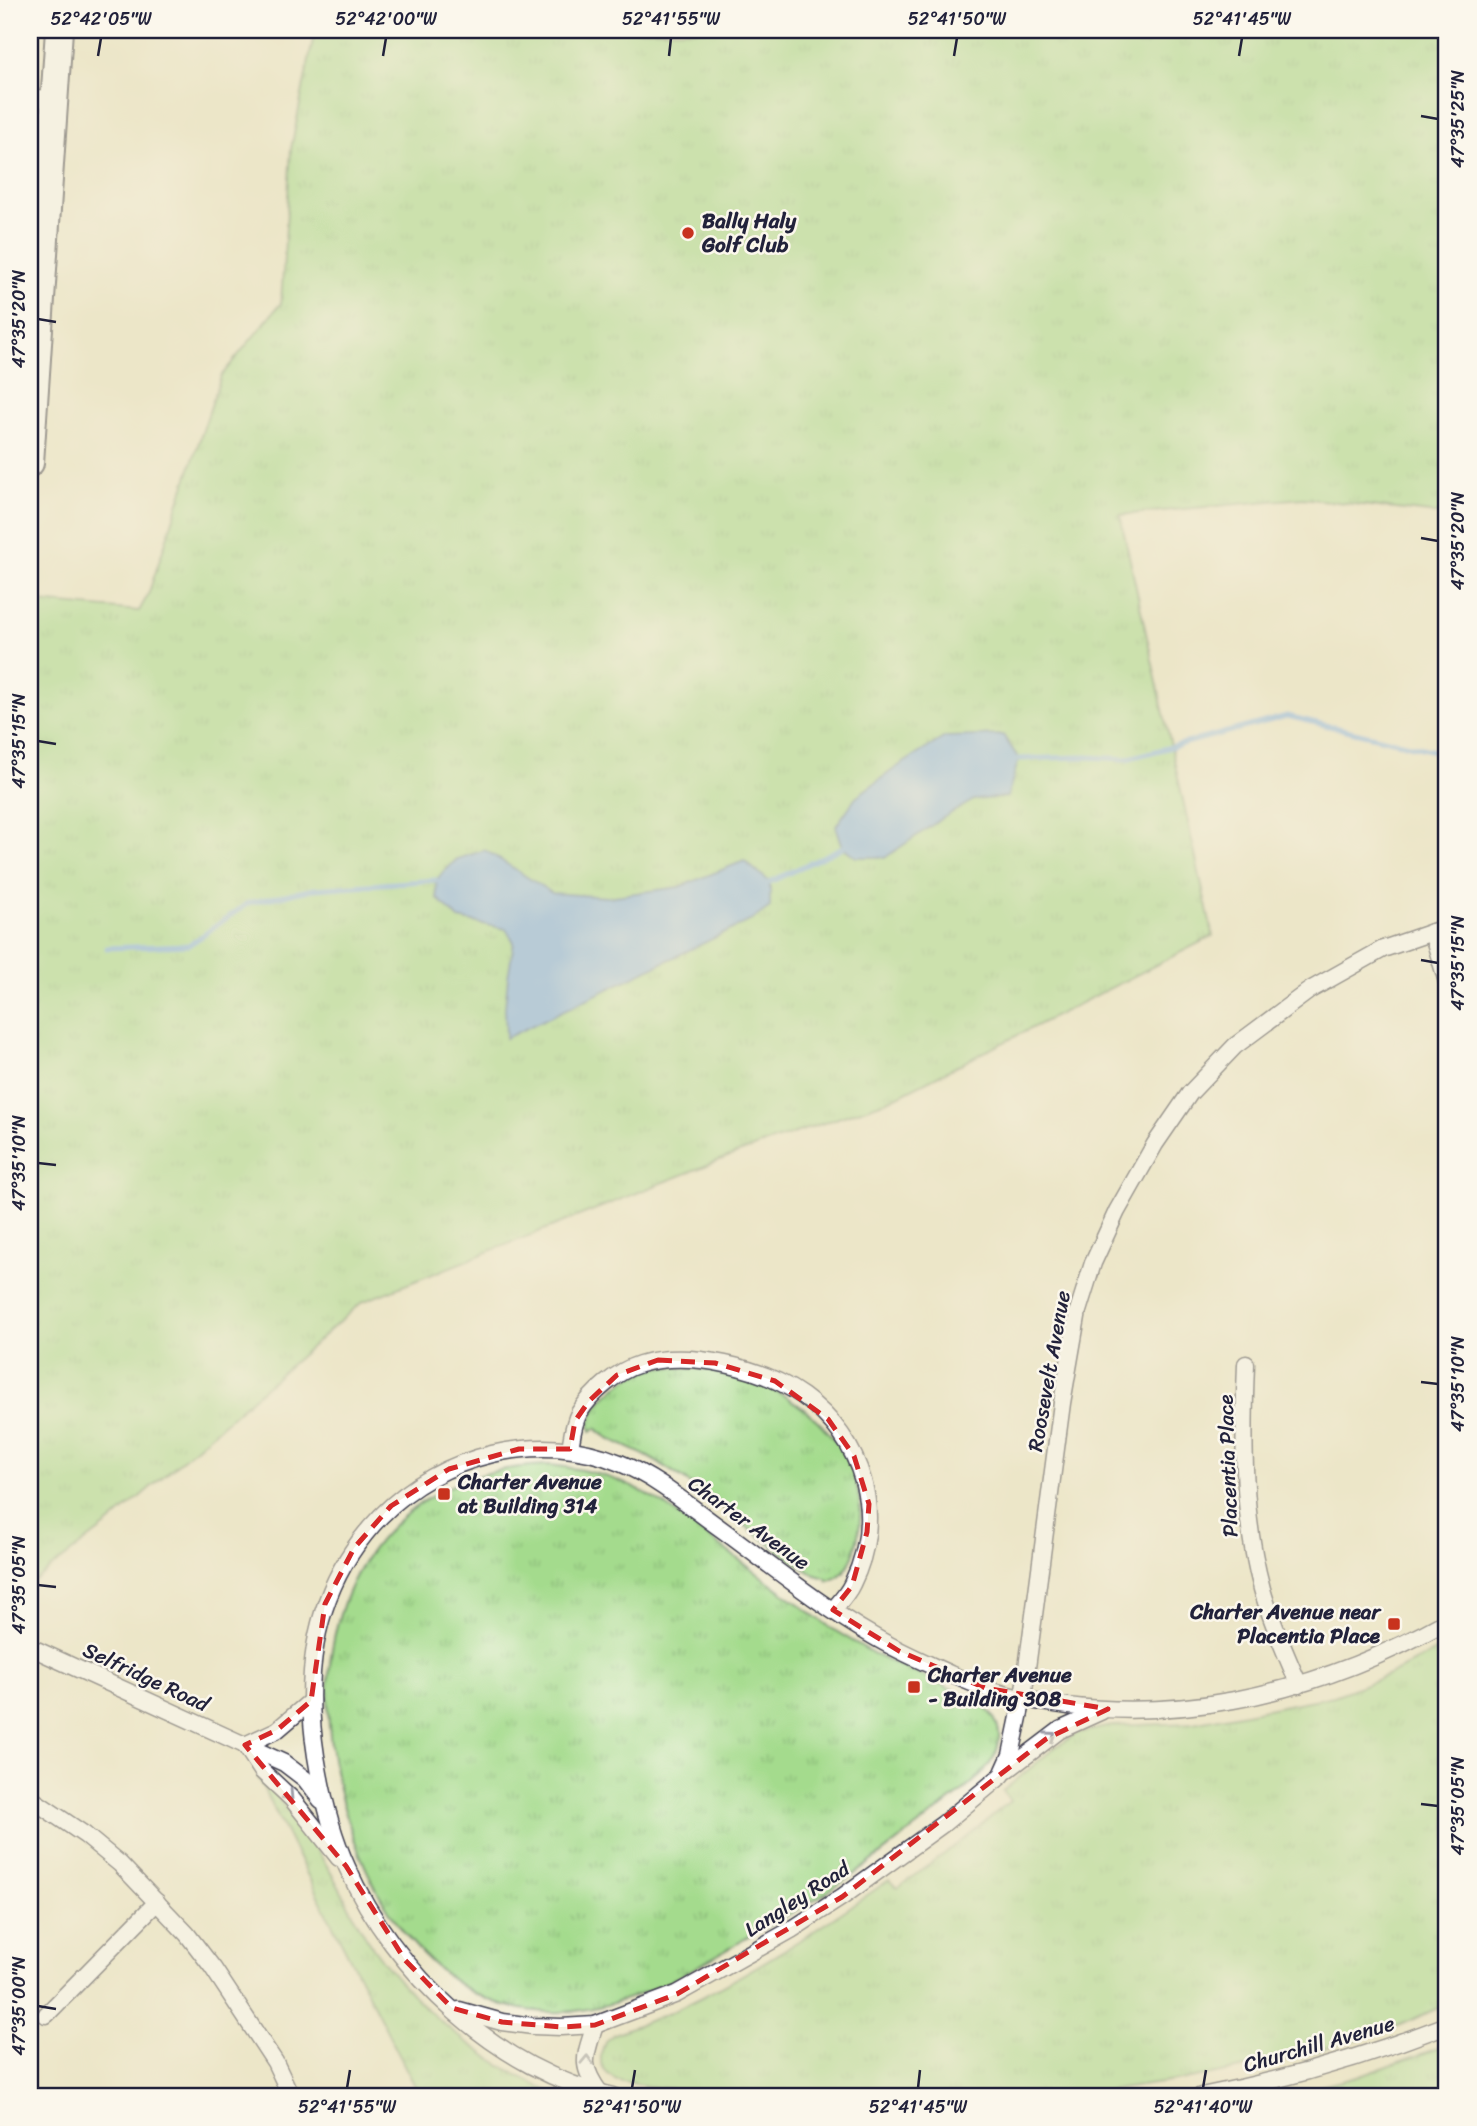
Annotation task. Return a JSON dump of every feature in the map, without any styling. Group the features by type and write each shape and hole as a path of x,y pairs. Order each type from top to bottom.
{"main road":[{"path":"30,463 41,98 59,30"}],"street":[{"path":"1440,930 1447,982"},
{"name":"Roosevelt Avenue","path":"1023,1698 1060,1417 1078,1311 1093,1263 1116,1211 1155,1144 1190,1093 1235,1046 1310,990 1383,949 1440,930"},
{"path":"570,1449 575,1422 589,1401 617,1375 638,1365 658,1360 686,1360 745,1369 803,1396 828,1419 848,1446 864,1479 869,1504 862,1557 852,1586 833,1610"},
{"name":"Placentia Place","path":"1246,1364 1243,1435 1246,1507 1253,1554 1263,1592 1298,1685"},
{"name":"Charter Avenue","path":"346,1866 327,1811 314,1741 311,1701 316,1639 325,1604 354,1548 391,1506 407,1493 449,1469 519,1449 570,1449 619,1462 672,1492 871,1635 899,1651 985,1688 1023,1698 1147,1711 1204,1706 1256,1696 1331,1675 1407,1643 1447,1621"},
{"name":"Selfridge Road","path":"30,1647 295,1770 316,1792 327,1811"},
{"path":"1002,1775 1011,1755 1023,1698"},
{"path":"244,1745 276,1730 311,1701"},
{"name":"Langley Road","path":"452,2008 502,2022 533,2026 595,2025 677,1994 791,1930 842,1897 943,1824 1060,1730 1108,1709"},
{"name":"Selfridge Road","path":"244,1745 262,1771 292,1798 346,1866"},
{"path":"30,1798 85,1835 120,1864 187,1934 213,1968 275,2062 291,2096"},
{"path":"346,1866 374,1916 405,1960 452,2008 484,2035 521,2060 559,2079 607,2095"},
{"path":"46,2015 157,1902"},
{"path":"595,2025 585,2065 588,2077 607,2095"},
{"name":"Churchill Avenue","path":"1201,2096 1316,2069 1388,2048 1447,2025"}],"highlighted area":[{"path":"658,1360 715,1363 775,1381 828,1419 854,1456 869,1504 867,1532 852,1586 833,1610 899,1651 985,1688 1108,1709 1046,1739 842,1897 677,1994 595,2025 561,2027 502,2022 452,2008 405,1960 346,1866 245,1745 277,1730 311,1701 325,1604 354,1548 391,1506 449,1469 519,1449 570,1449 575,1421 589,1401 617,1375"}],"green space":[{"name":"Bally Haly Golf Club","path":"315,30 1447,30 1447,515 1303,498 1120,515 1213,936 892,1099 730,1156 362,1302 110,1523 30,1584 30,735 41,602 139,611 148,595 221,376 281,303 291,149"},
{"path":"661,1367 717,1371 739,1376 775,1390 818,1421 849,1463 857,1487 860,1513 857,1541 848,1566 840,1575 828,1581 815,1575 670,1470 596,1428 591,1431 590,1422 594,1413 607,1395 636,1374"},
{"path":"550,1465 610,1478 665,1505 834,1630 878,1656 976,1700 995,1719 999,1731 994,1756 979,1776 837,1886 689,1971 652,1989 613,2003 563,2012 515,2008 472,1992 430,1961 397,1923 371,1878 351,1830 339,1789 331,1746 328,1703 330,1659 339,1618 355,1578 378,1543 409,1512 458,1483 475,1476 512,1468"},
{"path":"1447,1645 1447,2004 1389,2030 1281,2061 1195,2078 1073,2096 736,2096 646,2086 614,2079 601,2064 605,2041 613,2035 670,2013 760,1965 889,1880 897,1888 1010,1801 1003,1791 1053,1749 1078,1733 1112,1726 1193,1723 1334,1696 1389,1675"},
{"path":"257,1776 285,1798 280,1801 318,1852 366,1937 404,1986 451,2030 477,2049 531,2083 559,2096 420,2096"},
{"path":"1447,2045 1447,2096 1282,2096 1357,2077"}],"water":[{"path":"1003,735 1019,759 1007,797 974,800 886,857 856,857 843,847 836,826 857,796 897,767 945,737"},
{"path":"485,850 552,893 607,897 679,887 744,861 770,882 770,907 752,920 506,1038 505,1008 514,942 506,929 459,919 437,898 436,880 457,859"}],"waterway":[{"path":"1019,759 1126,759 1287,716 1447,754"},
{"path":"770,882 843,847"},
{"path":"107,948 189,945 248,903 314,889 436,880"}],"place":[{"name":"Bally Haly Golf Club","path":"688,233"},
{"name":"Charter Avenue at Building 314","path":"444,1494"},
{"name":"Charter Avenue near Placentia Place","path":"1394,1624"},
{"name":"Charter Avenue - Building 308","path":"914,1687"}]}
